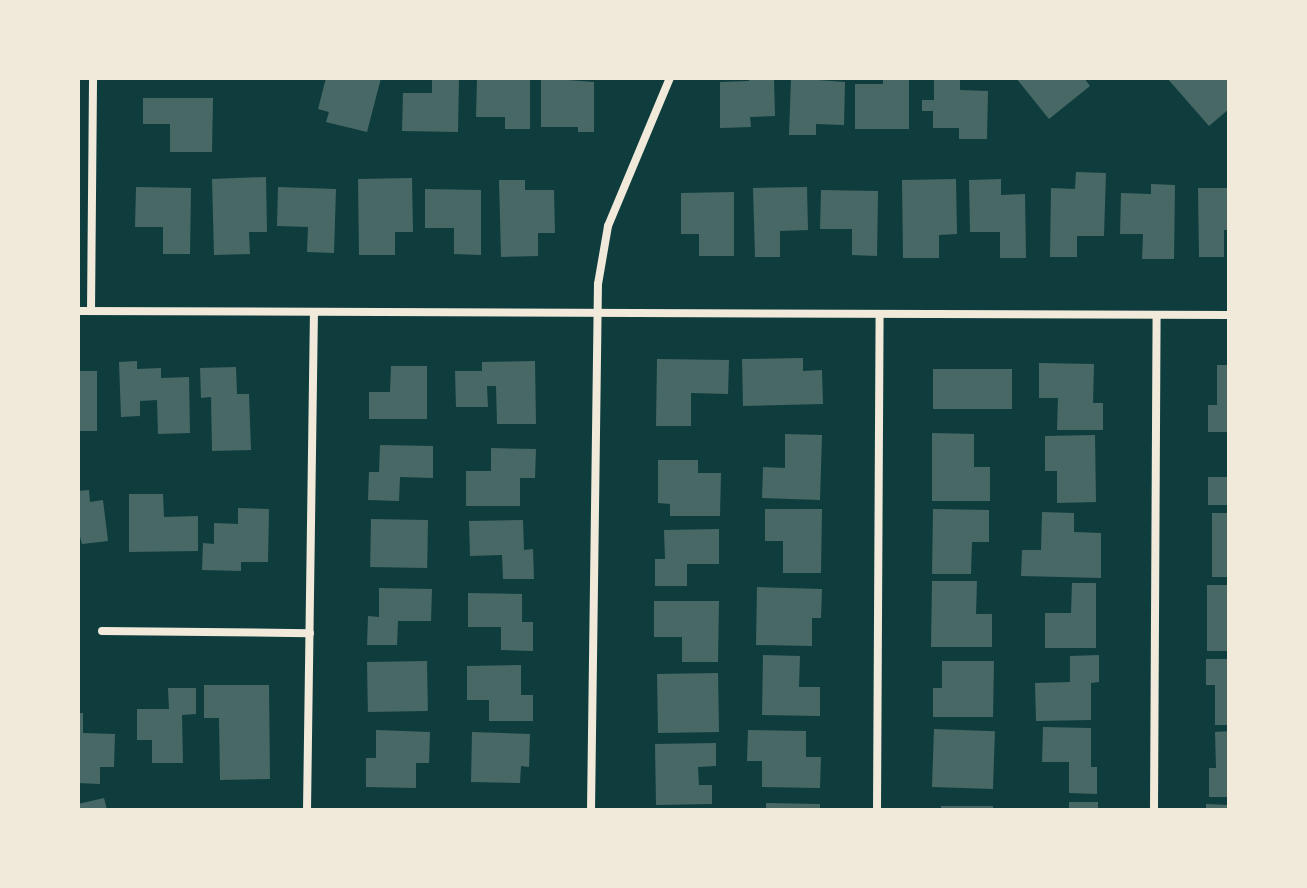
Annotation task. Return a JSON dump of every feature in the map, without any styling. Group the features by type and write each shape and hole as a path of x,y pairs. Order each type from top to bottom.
{"street":[{"path":"91,311 93,78"},
{"path":"591,810 600,269 608,226 670,78"},
{"path":"78,311 1229,315"},
{"path":"307,810 314,312"},
{"path":"877,810 880,315"},
{"path":"1154,810 1157,315"},
{"path":"102,631 310,633"}],"building":[{"path":"326,78 381,78 367,132 326,122 329,112 318,109"},
{"path":"432,78 459,78 458,132 402,131 403,93 432,93"},
{"path":"477,78 530,78 530,129 505,129 505,117 476,117"},
{"path":"541,78 594,82 594,132 578,132 578,127 541,127"},
{"path":"749,78 774,78 775,116 750,117 751,127 720,128 720,82 749,81"},
{"path":"791,78 845,82 844,125 816,124 816,135 789,135"},
{"path":"883,78 909,78 909,129 855,129 855,84 883,84"},
{"path":"934,78 960,78 960,90 988,91 987,139 959,139 959,128 933,128 933,111 922,111 922,100 934,100"},
{"path":"1016,78 1084,78 1090,86 1049,119"},
{"path":"1167,78 1229,78 1229,109 1209,126"},
{"path":"143,98 213,98 212,152 170,152 170,124 143,124"},
{"path":"1076,172 1106,173 1104,236 1077,236 1077,257 1050,257 1051,188 1075,189"},
{"path":"266,177 267,232 249,232 250,254 214,255 212,179"},
{"path":"412,178 413,232 395,232 395,255 359,255 358,179"},
{"path":"956,179 957,234 939,235 939,258 903,258 902,180"},
{"path":"1001,179 1001,195 1025,194 1026,258 1000,258 1000,232 970,232 969,180"},
{"path":"499,180 525,180 525,190 554,190 555,233 538,233 538,256 501,257"},
{"path":"1151,184 1175,185 1174,259 1142,259 1143,234 1120,234 1121,193 1151,194"},
{"path":"136,187 191,188 190,254 163,254 163,227 135,227"},
{"path":"278,187 336,189 334,253 307,252 308,227 277,226"},
{"path":"807,187 808,230 780,231 780,257 755,257 753,188"},
{"path":"1198,188 1229,188 1229,230 1224,230 1224,257 1199,257"},
{"path":"425,189 481,190 481,255 454,254 454,228 425,228"},
{"path":"821,190 878,191 877,256 852,255 852,229 820,229"},
{"path":"734,192 734,256 699,256 699,234 681,234 681,193"},
{"path":"803,358 803,371 822,370 823,404 743,406 742,359"},
{"path":"657,359 729,360 728,394 691,393 691,426 656,426"},
{"path":"137,361 137,369 161,368 161,378 189,377 190,433 158,434 157,400 140,401 140,416 121,417 119,362"},
{"path":"535,361 536,424 497,424 496,386 487,386 488,407 456,407 455,371 482,371 482,362"},
{"path":"1039,363 1094,364 1093,403 1103,403 1103,430 1057,430 1058,398 1039,398"},
{"path":"1217,365 1229,365 1229,432 1208,432 1208,405 1217,405"},
{"path":"391,366 427,366 427,419 369,419 369,392 390,392"},
{"path":"236,367 237,394 249,394 251,450 212,451 211,397 201,398 200,368"},
{"path":"933,369 1012,369 1012,409 933,409"},
{"path":"78,371 97,371 97,431 78,431"},
{"path":"932,433 974,434 974,467 990,467 990,501 932,501"},
{"path":"785,434 822,435 820,500 762,498 763,467 785,468"},
{"path":"1095,435 1096,502 1057,503 1057,471 1045,471 1045,436"},
{"path":"380,445 433,446 433,478 400,477 399,501 368,500 369,472 379,472"},
{"path":"491,448 536,449 535,478 520,478 520,506 466,506 466,471 491,471"},
{"path":"658,460 698,460 698,473 721,473 720,516 670,516 670,504 658,503"},
{"path":"1208,477 1229,477 1229,505 1208,505"},
{"path":"89,490 90,502 103,500 108,541 82,544 78,530 78,491"},
{"path":"129,494 163,494 164,517 198,516 198,551 129,552"},
{"path":"238,508 269,509 268,562 241,562 241,571 202,570 203,543 214,544 214,523 238,524"},
{"path":"765,509 822,509 821,573 783,573 783,541 765,541"},
{"path":"933,509 989,510 989,542 972,542 971,574 932,574"},
{"path":"1042,512 1074,513 1074,532 1101,533 1101,578 1021,576 1022,550 1041,550"},
{"path":"1212,513 1229,513 1229,577 1212,577"},
{"path":"371,519 428,520 427,568 370,567"},
{"path":"523,520 524,550 533,549 534,579 503,579 502,555 470,556 469,521"},
{"path":"719,529 719,564 687,564 687,586 655,586 655,559 665,559 664,530"},
{"path":"932,581 977,581 976,614 992,614 992,647 931,647"},
{"path":"1072,583 1096,583 1096,648 1045,648 1045,613 1071,613"},
{"path":"1207,585 1229,585 1229,651 1207,651"},
{"path":"757,587 822,589 821,618 812,618 812,646 756,645"},
{"path":"379,588 432,589 431,621 398,621 397,645 367,645 368,616 379,617"},
{"path":"468,593 522,594 522,622 533,622 533,651 501,650 501,627 468,627"},
{"path":"654,601 719,601 718,662 682,662 682,637 654,637"},
{"path":"763,655 800,656 799,687 820,687 820,716 762,715"},
{"path":"1099,655 1099,682 1091,683 1091,720 1036,721 1035,683 1070,682 1070,656"},
{"path":"1206,659 1229,659 1229,725 1215,725 1215,685 1206,685"},
{"path":"427,661 428,711 368,712 367,662"},
{"path":"942,661 994,661 993,717 933,717 933,688 942,688"},
{"path":"521,665 521,695 533,695 533,721 489,721 489,700 467,700 467,666"},
{"path":"718,673 719,732 658,733 657,674"},
{"path":"204,685 269,685 270,779 220,780 219,718 204,718"},
{"path":"168,688 196,688 196,714 182,715 183,763 152,763 152,740 137,740 137,709 169,709"},
{"path":"78,713 83,713 83,733 115,734 114,767 100,767 100,784 78,783"},
{"path":"1043,727 1091,728 1091,767 1097,767 1097,794 1069,793 1069,762 1042,762"},
{"path":"934,729 995,731 993,789 932,787"},
{"path":"376,730 430,732 429,763 416,763 416,788 366,787 366,758 376,758"},
{"path":"748,730 806,731 806,757 821,757 820,788 762,787 762,761 747,761"},
{"path":"1229,731 1229,797 1209,797 1209,768 1216,768 1215,732"},
{"path":"472,732 530,734 529,767 521,766 520,783 471,782"},
{"path":"716,743 716,766 698,767 699,785 712,785 712,804 656,805 655,744"},
{"path":"104,798 107,810 78,810 78,804"},
{"path":"1069,802 1098,802 1098,810 1069,810"},
{"path":"766,803 820,804 820,810 766,810"},
{"path":"1206,804 1229,805 1229,810 1206,810"},
{"path":"941,806 993,806 993,810 941,810"}]}
